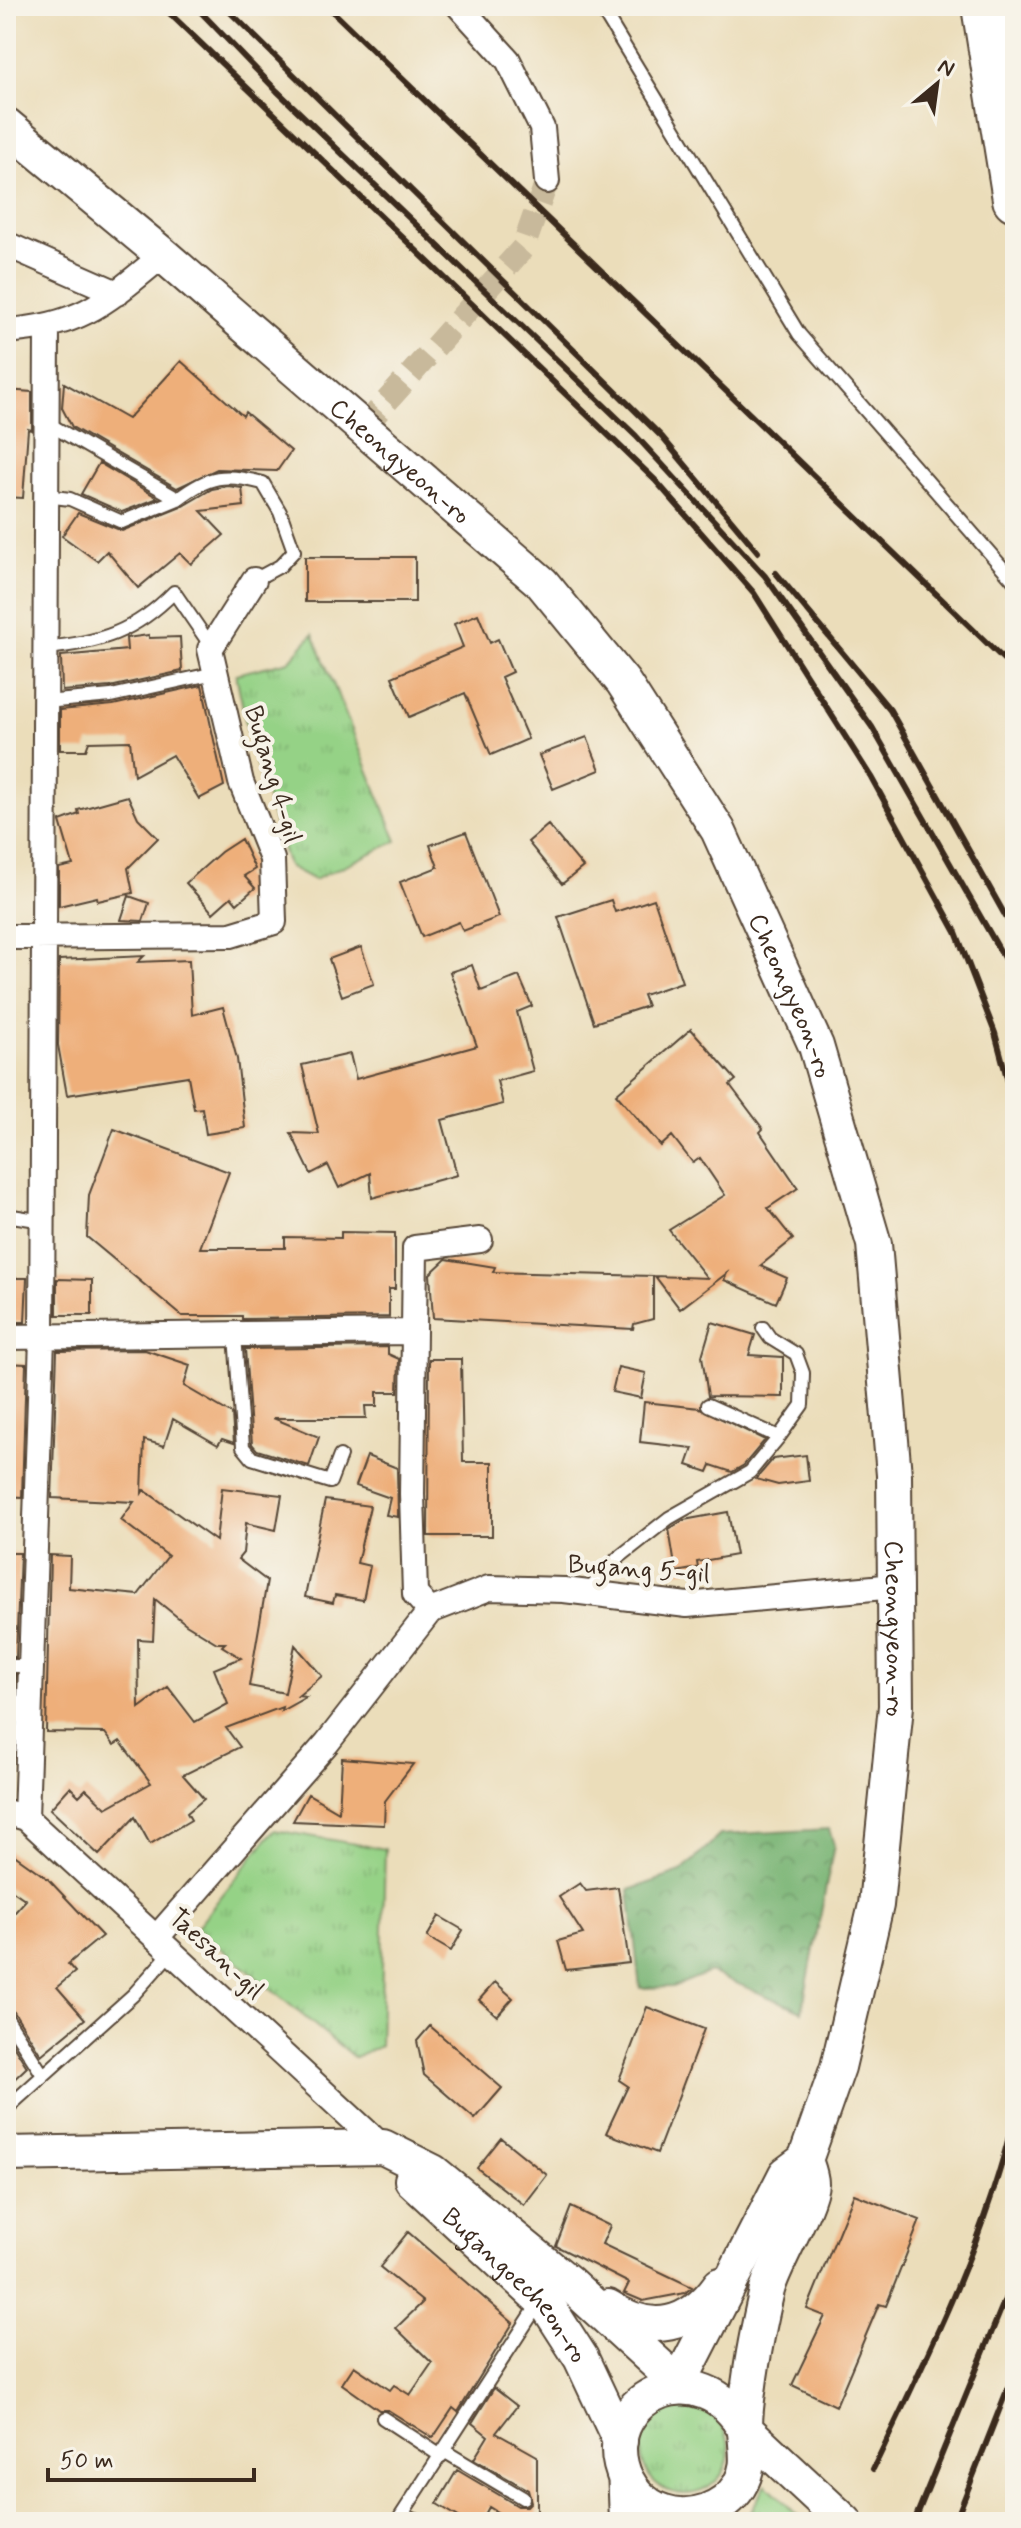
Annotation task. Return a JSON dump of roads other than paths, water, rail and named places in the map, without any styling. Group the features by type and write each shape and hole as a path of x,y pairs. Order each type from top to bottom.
{"highway":[{"path":"984,6 1015,199"}],"main road":[{"name":"Cheongyeon-ro","path":"6,125 163,255 542,583 623,682 718,830 816,1046 874,1244 894,1475 896,1706 876,1905 838,2067 805,2160"},
{"name":"Bugangoecheon-ro","path":"6,2154 383,2147 433,2172 555,2291 665,2371 677,2387"},
{"path":"677,2387 786,2174 805,2160 811,2184 768,2287 749,2385 745,2429 749,2448 747,2468 738,2487 725,2501 687,2520 644,2501 629,2485 620,2452 627,2420 641,2402 660,2391 677,2387 702,2389 720,2397 735,2411 745,2429 845,2522"},
{"path":"555,2291 622,2317 653,2324 670,2324 705,2306 724,2279 738,2270"},
{"name":"Bugangoecheon-ro","path":"555,2291 620,2452"}],"street":[{"path":"459,6 508,60 542,128 547,181"},
{"path":"6,244 117,293"},
{"path":"6,331 47,328 84,316 163,255"},
{"path":"16,1815 17,1735 31,1666 42,1338 47,328"},
{"path":"211,646 254,580"},
{"name":"Bugang 4-gil","path":"6,937 231,935 274,922 272,859 241,782 211,646"},
{"path":"166,1943 430,1611 415,1594 412,1494 415,1248 480,1240"},
{"path":"6,1337 413,1332"},
{"name":"Bugang 5-gil","path":"430,1611 489,1588 587,1592 687,1605 895,1586"},
{"name":"Taesan-gil","path":"16,1815 166,1943 383,2147"},
{"path":"620,2452 622,2522"}],"lane":[{"path":"600,6 799,334 1015,582"},
{"path":"47,423 178,499"},
{"path":"46,496 70,499 122,522 178,499 196,485 217,476 263,483 280,512 294,551 280,566 254,580"},
{"path":"45,648 84,645 122,632 152,615 174,592 211,646"},
{"path":"45,702 111,696 215,673"},
{"path":"6,1215 43,1221"},
{"path":"587,1592 618,1558 669,1518 750,1472 802,1405 803,1373 796,1354 770,1338 763,1328"},
{"path":"235,1335 243,1447 252,1458 330,1482 340,1456"},
{"path":"708,1405 779,1437"},
{"path":"6,1666 31,1666"},
{"path":"6,2109 133,1995 166,1943"},
{"path":"6,2017 43,2075"},
{"path":"421,2522 400,2518 555,2291"},
{"path":"383,2418 523,2498"}],"tunnel":[{"path":"363,428 523,248 547,181"}],"railway":[{"path":"162,6 655,480 754,593 871,777 956,932 995,1033 1015,1108"},
{"path":"195,6 277,91 636,436 765,576 872,727 1015,977"},
{"path":"224,6 662,437 758,552"},
{"path":"327,6 1015,670"},
{"path":"776,573 890,710 1015,933"},
{"path":"873,2469 972,2251 1003,2160 1015,2113"},
{"path":"914,2522 1015,2275"},
{"path":"955,2522 1015,2370"}]}
